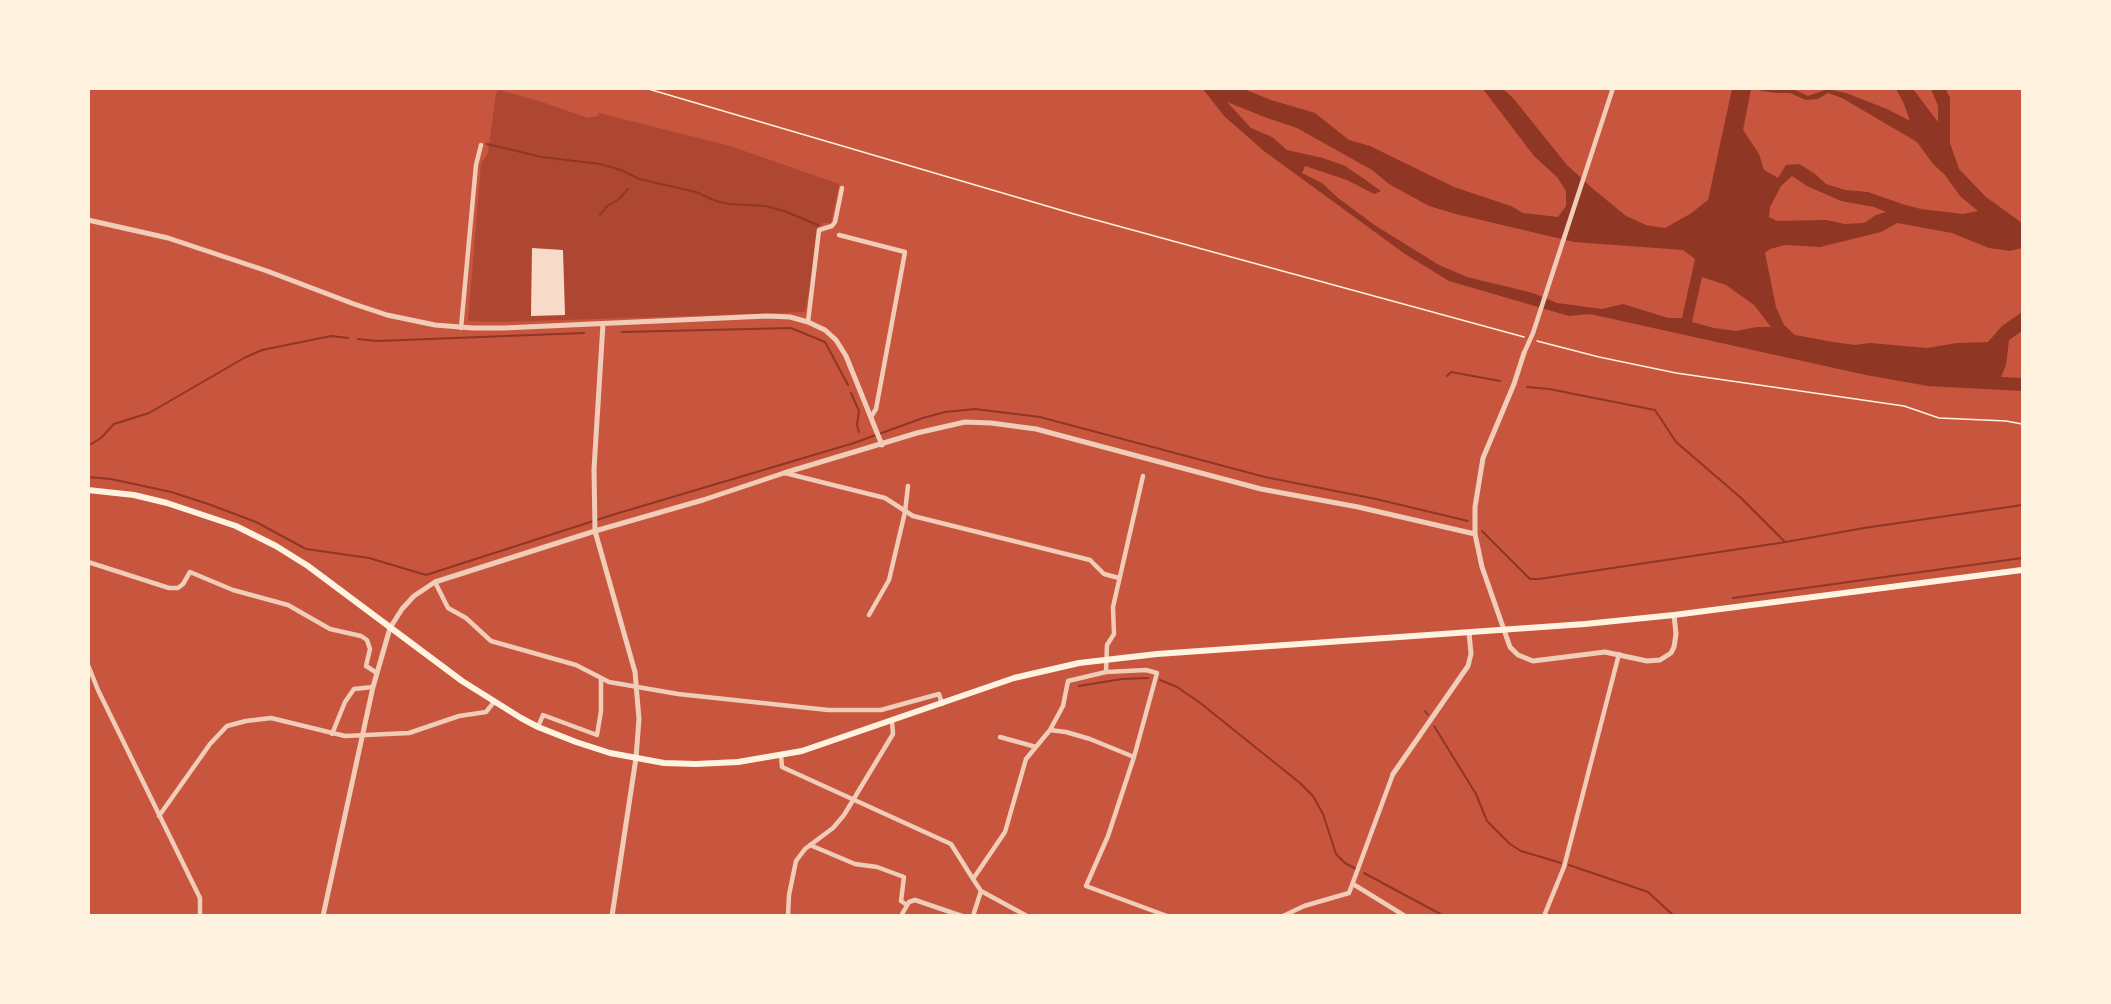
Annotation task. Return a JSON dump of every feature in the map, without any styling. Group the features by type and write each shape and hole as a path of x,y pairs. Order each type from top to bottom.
{"main road":[{"path":"88,489 134,495 167,503 236,526 276,546 308,566 494,702 538,727 576,742 636,758 696,764 738,762 802,751 1014,678 1079,663 1107,659 1585,624 1674,615 2022,570"}],"street":[{"path":"1613,88 1533,333 1527,342 1514,384 1483,458 1477,490 1475,534 1482,567 1507,642 1518,655 1533,661 1595,653 1619,654 1647,661 1660,660 1671,653 1676,640 1674,615"},
{"path":"461,328 476,165 481,145"},
{"path":"808,322 819,230 832,226 835,222 842,188"},
{"path":"88,220 168,238 387,315 414,322 461,328 768,316 790,317 808,322 825,330 836,340 846,356 882,445"},
{"path":"839,235 905,252 876,409 871,417"},
{"path":"603,324 594,470 595,531 632,662 637,687 639,719 636,758 612,915"},
{"path":"323,915 373,687 390,628 414,596 435,582 595,531 704,500 784,473 944,426 965,422 1036,429 1261,489 1358,507 1475,534"},
{"path":"784,473 885,498 905,512 1090,560 1104,574 1119,578"},
{"path":"1106,672 1107,645 1114,634 1113,607 1143,476"},
{"path":"869,615 889,580 905,512 908,486"},
{"path":"88,562 170,588 178,588 183,584 190,572 233,590 288,605 330,628 368,640 370,649 366,666 377,673"},
{"path":"435,582 448,608 466,618 491,641 576,664 609,682 678,694 828,710 881,710 939,694 942,704"},
{"path":"1282,915 1349,892 1393,774 1468,666 1471,654 1469,632"},
{"path":"1544,915 1564,867 1619,654"},
{"path":"88,664 98,690 200,898 200,915"},
{"path":"973,879 1005,832 1026,759 1050,730 1063,706 1068,681 1106,672 1146,670 1157,673 1134,757 1108,836 1086,886 1167,915"},
{"path":"538,727 543,715 597,735 601,711 601,678"},
{"path":"332,734 345,702 354,689 373,687"},
{"path":"159,816 210,744 228,726 271,718 345,736 409,733 459,716 486,712 494,702"},
{"path":"788,915 789,895 796,861 810,846 833,828 854,800 893,734 892,721"},
{"path":"1050,730 1090,739 1134,757"},
{"path":"1000,737 1036,747"},
{"path":"781,755 782,767 951,844 981,891 1028,915"},
{"path":"810,846 855,864 877,867 904,877 902,901 907,905"},
{"path":"1353,884 1405,915"},
{"path":"973,915 981,891"},
{"path":"901,915 909,902 915,900 962,915"}],"path":[{"path":"645,88 1074,214 1599,357 1676,373 1905,406 1939,418 2006,421 2022,424"}],"shaded area":[{"path":"1203,89 1244,89 1315,113 1349,140 1370,146 1454,187 1511,206 1523,213 1558,217 1566,206 1566,191 1557,177 1534,156 1483,89 1503,89 1513,98 1567,165 1592,188 1626,216 1646,225 1665,228 1690,214 1708,200 1732,89 1751,89 1793,89 1808,96 1828,89 1846,93 1887,109 1910,121 1896,89 1913,89 1938,122 1938,106 1931,89 1946,89 1950,98 1950,143 1959,169 1986,197 2022,223 2022,248 2010,251 1989,248 1952,233 1897,223 1881,232 1820,247 1785,245 1770,249 1765,253 1776,307 1784,325 1795,335 1855,345 1870,343 1927,348 1957,343 1988,342 2002,326 2022,312 2022,331 2009,340 2006,365 2001,377 2022,378 2022,391 1928,386 1866,375 1590,314 1569,316 1449,281 1405,254 1264,151 1224,116","holes":["1751,89 1790,93 1806,100 1818,99 1828,93 1842,98 1917,142 1960,196 1978,211 1963,214 1921,209 1868,192 1845,190 1826,184 1799,164 1786,165 1778,178 1764,170 1759,154 1743,130","1227,102 1297,128 1372,170 1389,184 1429,206 1574,242 1683,250 1695,259 1682,318 1668,318 1623,304 1602,309 1557,303 1533,293 1467,277 1439,265 1376,226 1322,183 1302,173 1305,166 1347,180 1374,194 1381,191 1345,166 1323,158 1287,150 1272,137 1251,128","1792,176 1807,186 1841,201 1874,207 1886,212 1864,223 1845,224 1826,220 1777,221 1769,217 1770,207 1781,186","1702,277 1726,285 1754,305 1771,327 1736,331 1692,322"]},
{"path":"499,90 588,118 598,116 599,113 730,146 839,184 831,223 822,223 805,312 503,322 468,321 481,164 488,153 496,93"}],"building":[{"path":"532,248 563,250 565,315 531,316"}],"waterway":[{"path":"487,144 542,157 600,164 621,170 639,179 696,192 716,201 766,206 818,225"},
{"path":"600,215 607,206 619,199 628,189"},
{"path":"622,332 791,328 825,342 848,385"},
{"path":"358,339 377,341 584,333"},
{"path":"88,446 101,438 114,424 149,413 262,350 331,336 348,338"},
{"path":"1447,376 1451,372 1500,381"},
{"path":"1527,387 1549,389 1655,410 1676,442 1740,497 1784,541"},
{"path":"851,393 859,411 857,425 859,432"},
{"path":"88,477 111,479 171,492 256,522 306,549 369,558 426,575 612,515 854,443 923,418 945,412 975,409 1040,417 1265,477 1376,499 1468,521"},
{"path":"1482,531 1530,579 1539,579 2022,505"},
{"path":"1733,598 2022,558"},
{"path":"1079,686 1122,679 1148,678"},
{"path":"1160,680 1177,687 1199,702 1300,783 1313,796 1323,814 1336,854 1356,869"},
{"path":"1425,711 1428,715"},
{"path":"1434,726 1476,794 1487,821 1510,844 1521,851 1561,863"},
{"path":"1569,865 1648,892 1674,916"},
{"path":"1364,873 1444,916"}]}
